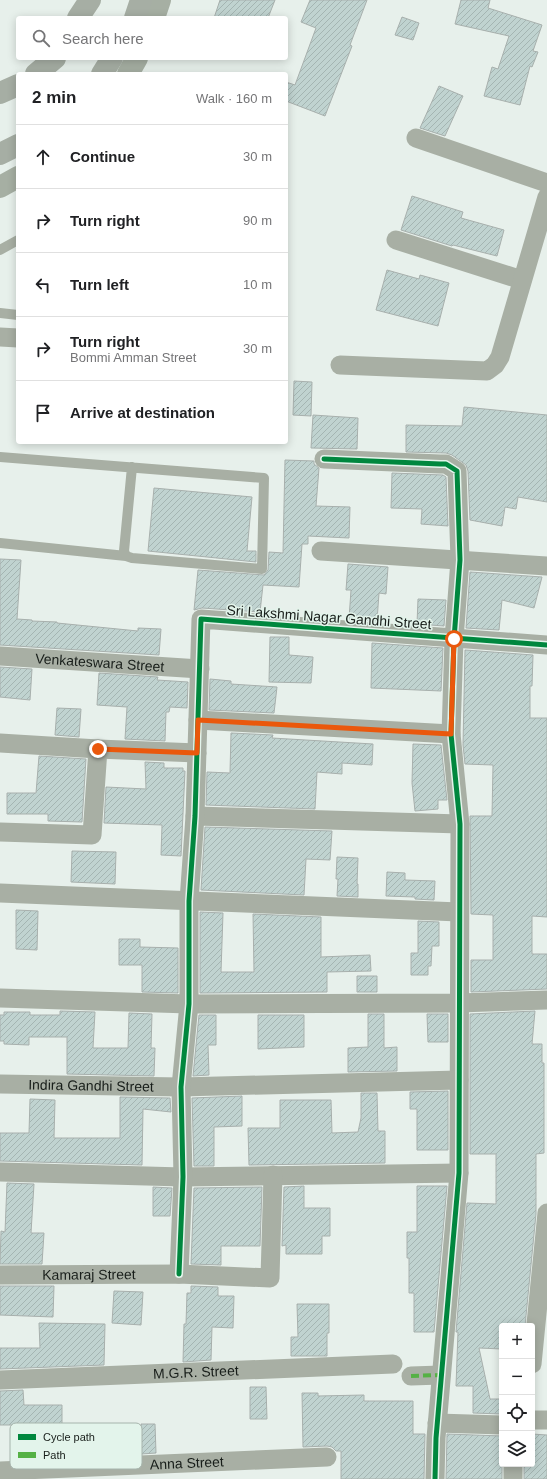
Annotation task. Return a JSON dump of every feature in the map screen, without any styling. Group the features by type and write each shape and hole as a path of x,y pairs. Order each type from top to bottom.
{"highway":[{"path":"136,16 141,0"},
{"path":"38,72 53,60"},
{"path":"103,72 111,60"},
{"path":"0,93 16,86"},
{"path":"0,154 16,146"}],"street":[{"path":"155,16 160,0"},
{"path":"129,72 136,60"},
{"path":"416,138 547,183"},
{"path":"0,187 16,178"},
{"path":"340,365 486,371 495,364 500,357 547,197"},
{"path":"396,240 522,280"},
{"path":"0,337 16,338"},
{"path":"324,459 440,464 451,467 457,471 460,560 454,639 451,734 460,824 459,1173 437,1423 435,1479"},
{"path":"321,551 547,566"},
{"name":"Sri Lakshmi Nagar Gandhi Street","path":"200,669 201,619 547,645"},
{"name":"Venkateswara Street","path":"0,656 200,669"},
{"path":"179,1274 183,1177 181,1087 189,1004 189,901 195,816 200,669"},
{"path":"198,720 451,734"},
{"path":"0,743 197,753"},
{"path":"0,832 92,834 98,749"},
{"path":"195,816 460,824"},
{"path":"0,893 459,912"},
{"path":"0,998 189,1004 459,1003 547,1000"},
{"name":"Indira Gandhi Street","path":"0,1084 181,1087 459,1080"},
{"path":"0,1172 183,1177 459,1173"},
{"name":"Kamaraj Street","path":"0,1275 179,1274 270,1278 273,1175"},
{"path":"532,1359 547,1212"},
{"name":"M.G.R. Street","path":"0,1380 393,1364"},
{"path":"411,1376 442,1375"},
{"path":"535,1420 547,1420"},
{"path":"437,1423 499,1425"},
{"name":"Anna Street","path":"142,1465 327,1457"},
{"path":"513,1467 513,1479"},
{"name":"Anna Street","path":"0,1471 47,1469"}],"lane":[{"path":"0,250 16,241"},
{"path":"0,313 16,315"},
{"path":"0,456 264,478 262,569 132,558 126,556 0,543"},
{"path":"126,556 124,552 132,467"}],"building":[{"path":"220,0 275,0 269,16 215,16"},
{"path":"310,0 367,0 350,45 352,46 325,116 288,102 288,83 295,85 316,28 301,22"},
{"path":"461,0 490,0 488,8 542,25 533,51 538,52 532,67 530,66 520,105 484,96 492,67 498,69 509,36 455,24"},
{"path":"402,17 419,23 413,40 395,35"},
{"path":"439,86 463,96 445,136 420,128"},
{"path":"412,196 463,212 461,218 504,230 497,256 452,246 401,230"},
{"path":"387,270 419,279 420,275 449,283 438,326 376,310"},
{"path":"294,381 312,382 311,416 293,415"},
{"path":"464,407 547,415 547,502 518,497 516,509 505,507 502,526 470,520 468,471 466,465 452,455 446,453 406,452 406,425 462,426"},
{"path":"313,415 358,418 357,449 311,448"},
{"path":"285,460 314,461 314,464 319,468 316,506 350,507 349,538 308,536 308,544 302,544 299,587 263,585 260,612 202,608 194,610 198,570 264,575 268,570 269,552 283,553"},
{"path":"392,473 443,475 446,477 448,526 421,524 422,509 391,508"},
{"path":"154,488 252,497 247,551 256,551 256,562 148,551"},
{"path":"0,559 21,560 17,619 138,631 138,628 161,629 159,655 0,645"},
{"path":"348,564 388,567 386,594 379,593 377,621 349,619 351,590 346,590"},
{"path":"470,572 542,577 534,608 502,600 499,630 466,628"},
{"path":"418,599 446,600 444,626 417,624"},
{"path":"270,637 289,637 289,655 313,657 311,683 269,682"},
{"path":"372,643 443,648 441,691 371,688"},
{"path":"465,650 533,655 532,686 530,686 530,718 547,718 547,917 532,916 532,954 547,954 547,989 471,992 471,960 493,960 493,915 471,914 470,816 492,816 493,765 465,764 463,745"},
{"path":"0,667 32,669 30,700 0,697"},
{"path":"99,673 158,677 157,680 188,682 187,708 170,707 169,712 166,712 165,741 125,739 127,707 97,705"},
{"path":"210,679 231,681 231,684 277,687 274,713 209,710"},
{"path":"57,708 81,709 79,737 55,735"},
{"path":"231,733 273,735 272,738 373,744 372,765 342,763 342,774 317,772 315,809 206,805 207,772 230,773"},
{"path":"413,744 441,745 447,800 438,800 438,809 415,811 412,783"},
{"path":"39,756 86,759 82,822 48,821 48,814 7,814 7,793 36,793"},
{"path":"145,762 164,763 164,768 183,768 183,771 185,771 181,856 161,855 162,825 104,823 106,787 146,789"},
{"path":"205,827 332,831 330,860 306,859 304,895 201,890"},
{"path":"72,851 116,852 115,884 71,882"},
{"path":"337,857 358,858 358,897 337,896"},
{"path":"387,872 405,873 405,880 435,881 434,900 415,899 415,897 386,896"},
{"path":"16,910 38,911 37,950 16,949"},
{"path":"200,912 223,913 221,972 254,972 253,914 321,917 321,957 370,955 371,971 327,972 327,992 200,993"},
{"path":"418,921 439,922 439,946 432,946 431,966 428,966 428,975 411,975 411,953 418,953"},
{"path":"119,939 140,939 140,947 178,948 178,993 142,992 142,965 119,965"},
{"path":"357,976 377,976 377,992 357,992"},
{"path":"60,1011 95,1012 93,1048 128,1048 129,1013 152,1014 151,1048 155,1048 154,1076 67,1074 67,1037 29,1037 29,1045 4,1044 4,1041 0,1041 0,1015 4,1015 4,1012 30,1012 30,1015 60,1015"},
{"path":"535,1011 532,1044 542,1044 542,1063 544,1063 544,1153 536,1154 536,1214 525,1323 499,1323 499,1349 479,1348 490,1399 499,1399 499,1414 473,1413 473,1386 456,1386 458,1332 456,1332 467,1203 496,1204 496,1154 470,1154 470,1014"},
{"path":"368,1014 384,1014 384,1048 397,1047 397,1071 348,1072 348,1048 368,1047"},
{"path":"427,1014 448,1014 448,1042 428,1042"},
{"path":"199,1015 216,1015 216,1045 208,1045 209,1075 193,1076"},
{"path":"258,1015 304,1015 304,1047 258,1049"},
{"path":"448,1091 448,1150 417,1150 417,1109 410,1109 410,1092"},
{"path":"361,1093 377,1093 378,1131 385,1131 385,1163 249,1165 248,1128 280,1128 280,1100 331,1100 332,1133 358,1132 361,1118"},
{"path":"242,1096 242,1126 214,1127 214,1166 194,1166 192,1098"},
{"path":"120,1097 170,1098 171,1112 143,1109 142,1165 0,1161 0,1133 29,1133 30,1099 55,1100 54,1138 120,1138"},
{"path":"7,1183 34,1184 31,1233 44,1233 42,1264 0,1264 1,1231 5,1232"},
{"path":"304,1186 304,1208 330,1208 330,1236 322,1236 322,1254 286,1254 286,1245 282,1246 284,1187"},
{"path":"417,1186 447,1186 434,1332 414,1332 414,1293 409,1293 407,1232 417,1232"},
{"path":"153,1187 172,1188 170,1216 153,1216"},
{"path":"262,1187 260,1246 221,1246 221,1265 191,1264 194,1188"},
{"path":"0,1286 54,1286 53,1317 0,1315"},
{"path":"191,1286 218,1287 218,1296 234,1296 233,1328 212,1327 211,1360 183,1362 184,1324 186,1324 187,1293 191,1293"},
{"path":"114,1291 143,1292 141,1325 112,1323"},
{"path":"297,1304 329,1304 327,1356 291,1356 291,1337 298,1337"},
{"path":"39,1323 105,1324 104,1365 0,1369 0,1348 40,1348"},
{"path":"250,1387 266,1387 267,1419 250,1419"},
{"path":"23,1390 24,1405 62,1405 62,1423 10,1423 10,1425 0,1425 0,1391"},
{"path":"302,1393 318,1393 318,1396 364,1395 364,1401 413,1401 413,1434 425,1434 424,1479 341,1479 341,1451 336,1451 332,1447 327,1446 303,1447"},
{"path":"142,1424 155,1424 156,1453 142,1454"},
{"path":"447,1434 499,1436 499,1467 502,1467 502,1479 446,1479"},
{"path":"535,1434 547,1435 547,1479 524,1479 524,1467 535,1467"}],"marked path":[{"path":"411,1376 441,1375"}],"cycle path":[{"path":"324,459 446,464 457,471 460,560 454,639 451,734 460,824 459,1173 436,1438 435,1479"},
{"path":"179,1274 183,1177 181,1087 189,1004 189,901 195,816 201,619 547,645"}],"route":[{"path":"98,749 197,753 198,720 451,734 454,639"}]}
